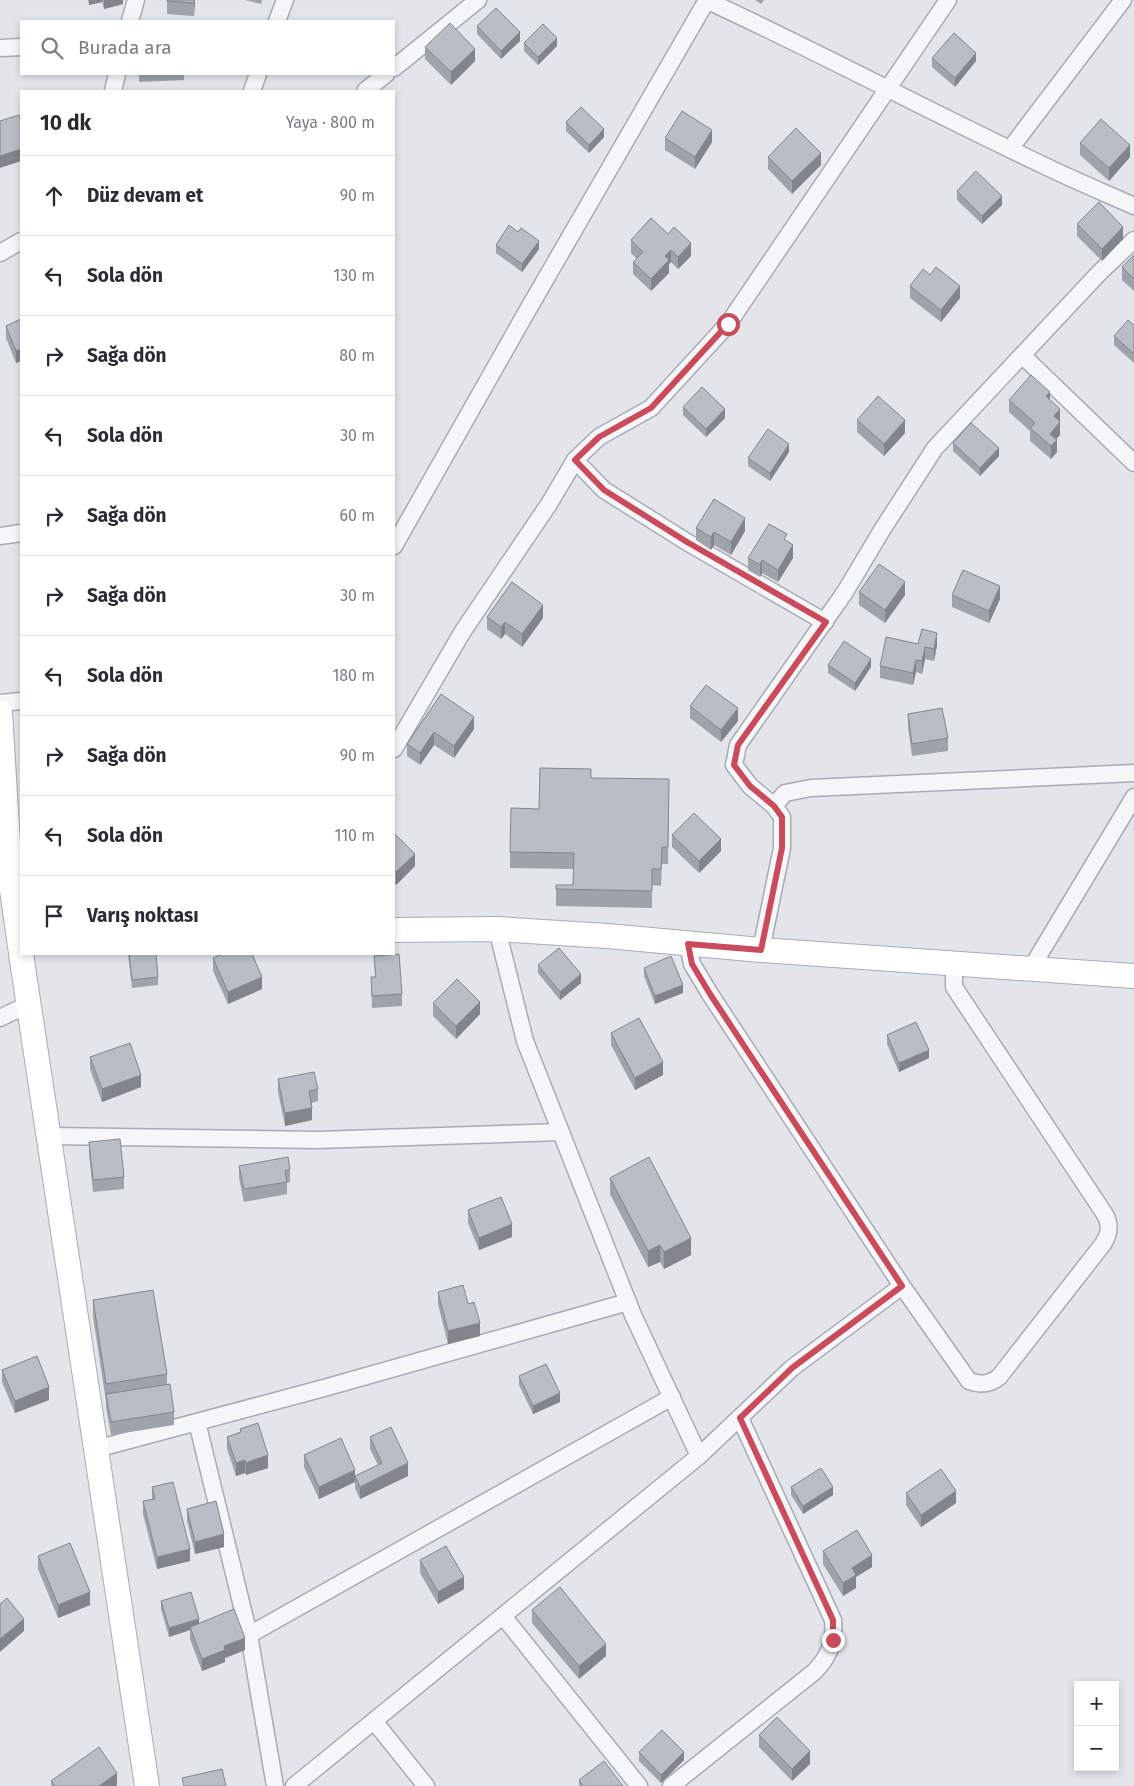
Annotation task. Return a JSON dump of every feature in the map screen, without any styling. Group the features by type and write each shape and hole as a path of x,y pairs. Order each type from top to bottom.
{"main road":[{"path":"0,712 11,897 20,947"},
{"path":"395,930 497,929 1030,970 1134,976"},
{"path":"21,955 147,1786"}],"street":[{"path":"130,20 136,0"},
{"path":"277,20 285,0"},
{"path":"395,67 478,0"},
{"path":"395,544 706,0 773,31 1049,168 1134,206"},
{"path":"395,748 464,631 549,504 575,460 599,437 651,408 728,324 948,0"},
{"path":"1010,149 1124,0"},
{"path":"0,48 20,47"},
{"path":"112,90 117,75"},
{"path":"252,90 258,75"},
{"path":"366,90 385,75"},
{"path":"761,950 782,848 782,817 774,806 750,786 734,765 738,745 846,592 882,530 935,448 1100,272 1134,240"},
{"path":"0,253 20,242"},
{"path":"1022,355 1134,463"},
{"path":"575,460 604,490 687,542 826,622"},
{"path":"0,536 20,532"},
{"path":"0,702 20,701"},
{"path":"774,806 785,793 811,788 1134,773"},
{"path":"1030,970 1134,797"},
{"path":"497,929 525,1041 628,1302 700,1456"},
{"path":"688,944 692,964 710,994 902,1286 969,1380 976,1383 989,1383 999,1377 1103,1244 1109,1231 1109,1224 1104,1213 954,987 954,964"},
{"path":"0,1018 29,1004"},
{"path":"49,1136 317,1140 561,1132"},
{"path":"294,1786 700,1456 792,1368 902,1286"},
{"path":"96,1449 324,1388 628,1302"},
{"path":"249,1635 672,1397"},
{"path":"671,1786 814,1672 826,1658 833,1640 833,1620 740,1418"},
{"path":"197,1422 249,1635 275,1786"},
{"path":"503,1616 639,1786"},
{"path":"374,1721 426,1786"}],"building":[{"path":"194,0 194,3 167,1"},
{"path":"496,8 520,32 501,51 477,26"},
{"path":"450,23 475,49 451,72 425,47"},
{"path":"543,24 557,38 538,57 524,43"},
{"path":"954,33 976,53 955,78 932,58"},
{"path":"581,107 604,129 589,145 566,122"},
{"path":"682,111 712,130 695,157 665,138"},
{"path":"19,115 20,118 20,149 0,156 0,121"},
{"path":"1101,119 1130,145 1109,168 1080,143"},
{"path":"796,128 821,153 792,181 768,157"},
{"path":"976,171 1002,196 982,216 957,191"},
{"path":"1099,202 1123,227 1102,249 1077,224"},
{"path":"651,218 668,234 674,227 691,243 678,257 671,250 665,256 669,260 651,279 633,262 643,252 631,240"},
{"path":"509,225 518,232 521,228 539,241 522,264 496,245"},
{"path":"1134,255 1134,279 1122,267"},
{"path":"936,267 960,286 941,310 910,286 923,269 930,275"},
{"path":"20,319 20,349 16,351 6,326"},
{"path":"1128,320 1134,325 1134,354 1114,336"},
{"path":"1031,375 1050,392 1046,396 1060,409 1054,416 1060,422 1050,434 1057,440 1051,446 1030,428 1035,423 1009,400"},
{"path":"702,387 725,409 706,429 683,407"},
{"path":"878,396 905,420 884,444 857,420"},
{"path":"971,423 999,448 980,468 953,443"},
{"path":"768,429 789,444 770,473 748,458"},
{"path":"714,499 745,518 731,542 714,532 711,537 696,528"},
{"path":"769,524 787,534 784,539 793,545 778,570 762,560 760,565 748,558"},
{"path":"879,564 905,582 885,610 859,592"},
{"path":"963,570 1000,586 989,611 952,595"},
{"path":"512,582 543,605 522,634 505,622 501,627 487,617"},
{"path":"922,629 937,633 934,649 925,647 922,661 916,660 913,673 880,666 886,637 918,644"},
{"path":"844,641 871,659 855,683 828,665"},
{"path":"706,685 738,708 721,730 690,706"},
{"path":"441,694 474,717 454,746 434,732 420,753 407,744"},
{"path":"942,708 948,738 912,744 908,714"},
{"path":"540,768 591,769 591,778 669,779 668,847 662,847 661,869 652,869 652,891 556,889 556,885 573,885 574,853 510,852 511,808 539,809"},
{"path":"694,813 721,839 699,861 672,835"},
{"path":"395,834 415,854 395,871"},
{"path":"559,948 581,974 560,992 538,965"},
{"path":"399,954 402,994 372,996 371,977 376,977 374,956"},
{"path":"129,955 156,955 158,977 132,980"},
{"path":"220,955 252,955 262,977 228,992 213,958"},
{"path":"671,956 683,985 655,996 644,968"},
{"path":"457,979 480,1002 456,1026 433,1003"},
{"path":"639,1018 663,1062 635,1078 611,1033"},
{"path":"916,1022 929,1050 899,1063 887,1035"},
{"path":"130,1043 141,1075 102,1089 90,1057"},
{"path":"314,1072 318,1089 309,1091 312,1108 285,1113 278,1079"},
{"path":"120,1139 124,1177 93,1180 89,1142"},
{"path":"288,1157 290,1169 285,1171 287,1182 244,1189 239,1166"},
{"path":"649,1157 691,1238 664,1252 660,1245 648,1251 610,1178"},
{"path":"501,1197 512,1224 479,1238 468,1210"},
{"path":"463,1285 468,1304 474,1302 480,1323 448,1331 438,1292"},
{"path":"153,1290 167,1374 106,1384 93,1300"},
{"path":"37,1356 49,1387 15,1401 2,1370"},
{"path":"546,1364 560,1393 533,1406 519,1376"},
{"path":"170,1384 174,1412 111,1422 106,1394"},
{"path":"258,1423 268,1455 246,1463 245,1460 236,1463 227,1437 241,1432 240,1429"},
{"path":"391,1427 408,1463 360,1487 355,1476 382,1463 370,1437"},
{"path":"341,1438 355,1470 319,1487 304,1455"},
{"path":"821,1468 833,1487 803,1506 791,1487"},
{"path":"941,1469 956,1491 921,1515 906,1493"},
{"path":"173,1482 190,1549 157,1557 143,1501 155,1499 152,1487"},
{"path":"216,1501 224,1534 195,1542 187,1509"},
{"path":"857,1530 872,1555 852,1568 856,1575 843,1583 823,1551"},
{"path":"70,1543 90,1592 58,1605 38,1556"},
{"path":"446,1546 464,1577 438,1592 420,1560"},
{"path":"560,1587 606,1644 579,1666 532,1610"},
{"path":"191,1592 199,1619 169,1628 161,1601"},
{"path":"7,1598 24,1619 0,1639 0,1604"},
{"path":"234,1609 245,1638 224,1646 225,1650 202,1659 190,1627"},
{"path":"777,1717 810,1751 792,1769 759,1735"},
{"path":"662,1730 684,1752 661,1775 639,1752"},
{"path":"99,1747 117,1773 99,1786 55,1786 51,1781"},
{"path":"604,1761 623,1786 583,1786 579,1780"},
{"path":"222,1769 226,1786 184,1786 182,1778"}],"route":[{"path":"728,324 651,408 599,437 575,460 604,490 687,542 826,622 738,745 734,765 750,786 774,806 782,817 782,848 761,950 688,944 692,964 710,994 902,1286 792,1368 740,1418 833,1620 833,1640"}]}
